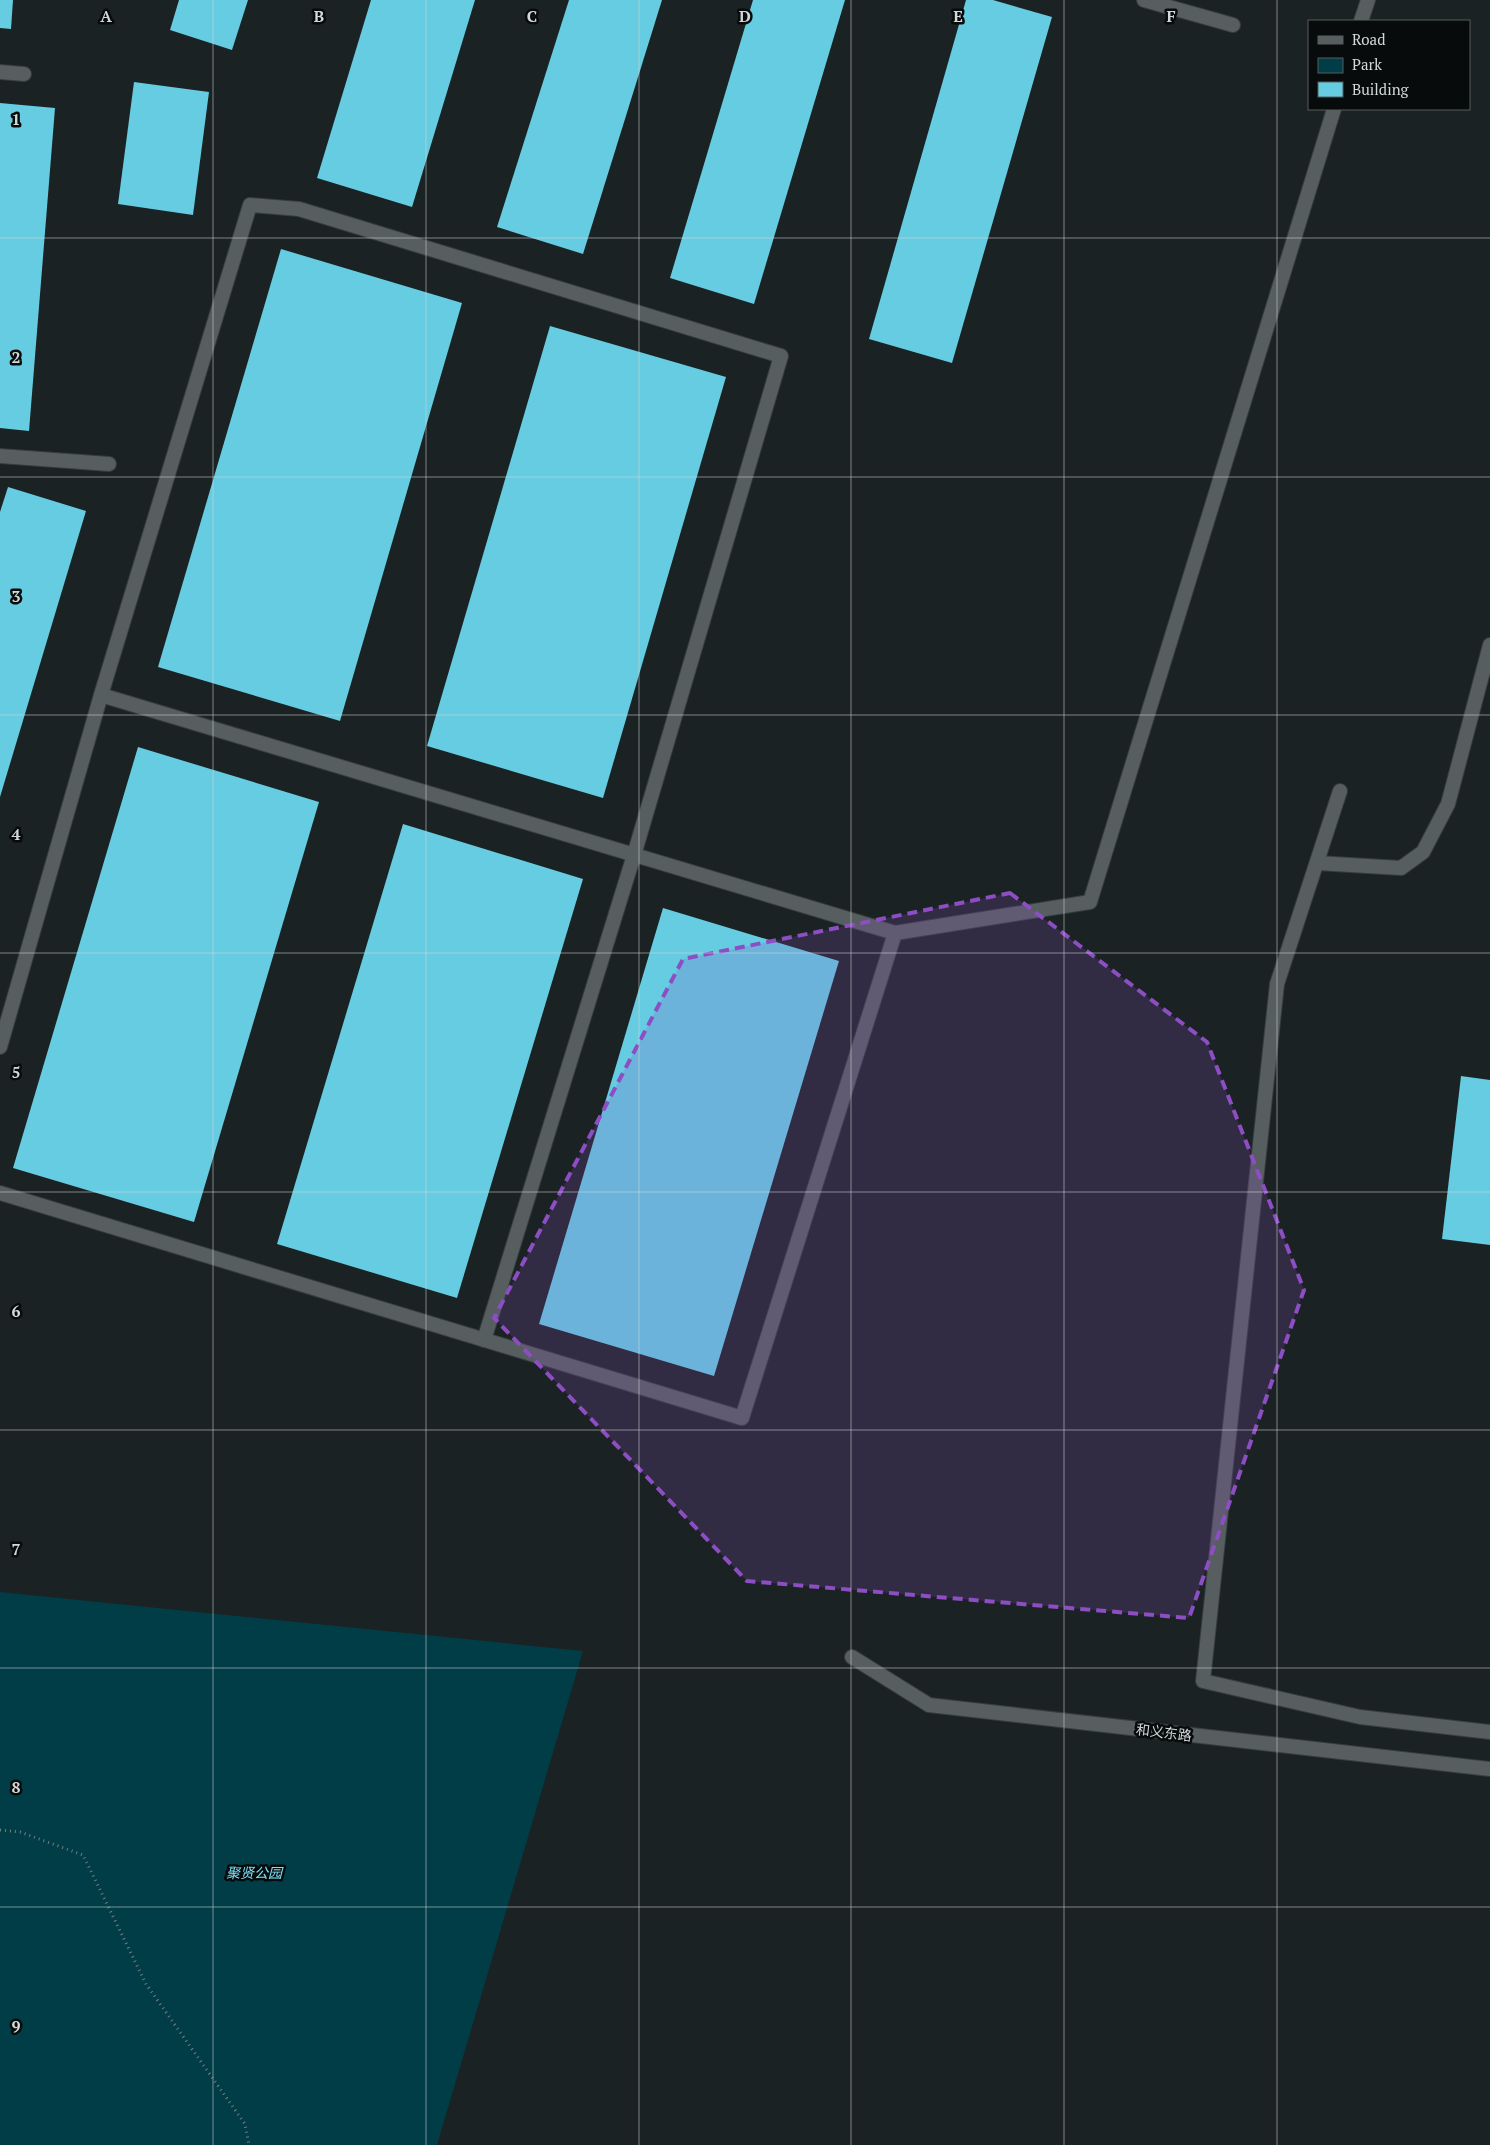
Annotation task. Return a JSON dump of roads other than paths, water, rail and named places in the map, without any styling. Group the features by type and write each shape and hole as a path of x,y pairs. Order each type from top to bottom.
{"street":[{"path":"1144,0 1233,25"},
{"path":"1361,20 1368,0"},
{"path":"0,72 24,74"},
{"path":"101,695 895,933 1090,902 1334,110"},
{"path":"0,1047 101,695 250,205 299,209 781,356 634,855 484,1340"},
{"path":"0,456 109,464"},
{"path":"1317,863 1401,868 1423,852 1448,804 1490,645"},
{"path":"1340,791 1277,984 1203,1681 1360,1717 1490,1732"},
{"path":"0,1193 742,1418 895,933"},
{"name":"和义东路","path":"852,1657 929,1705 1490,1769"}],"park label":[{"name":"聚贤公园","path":"254,1872"}]}
